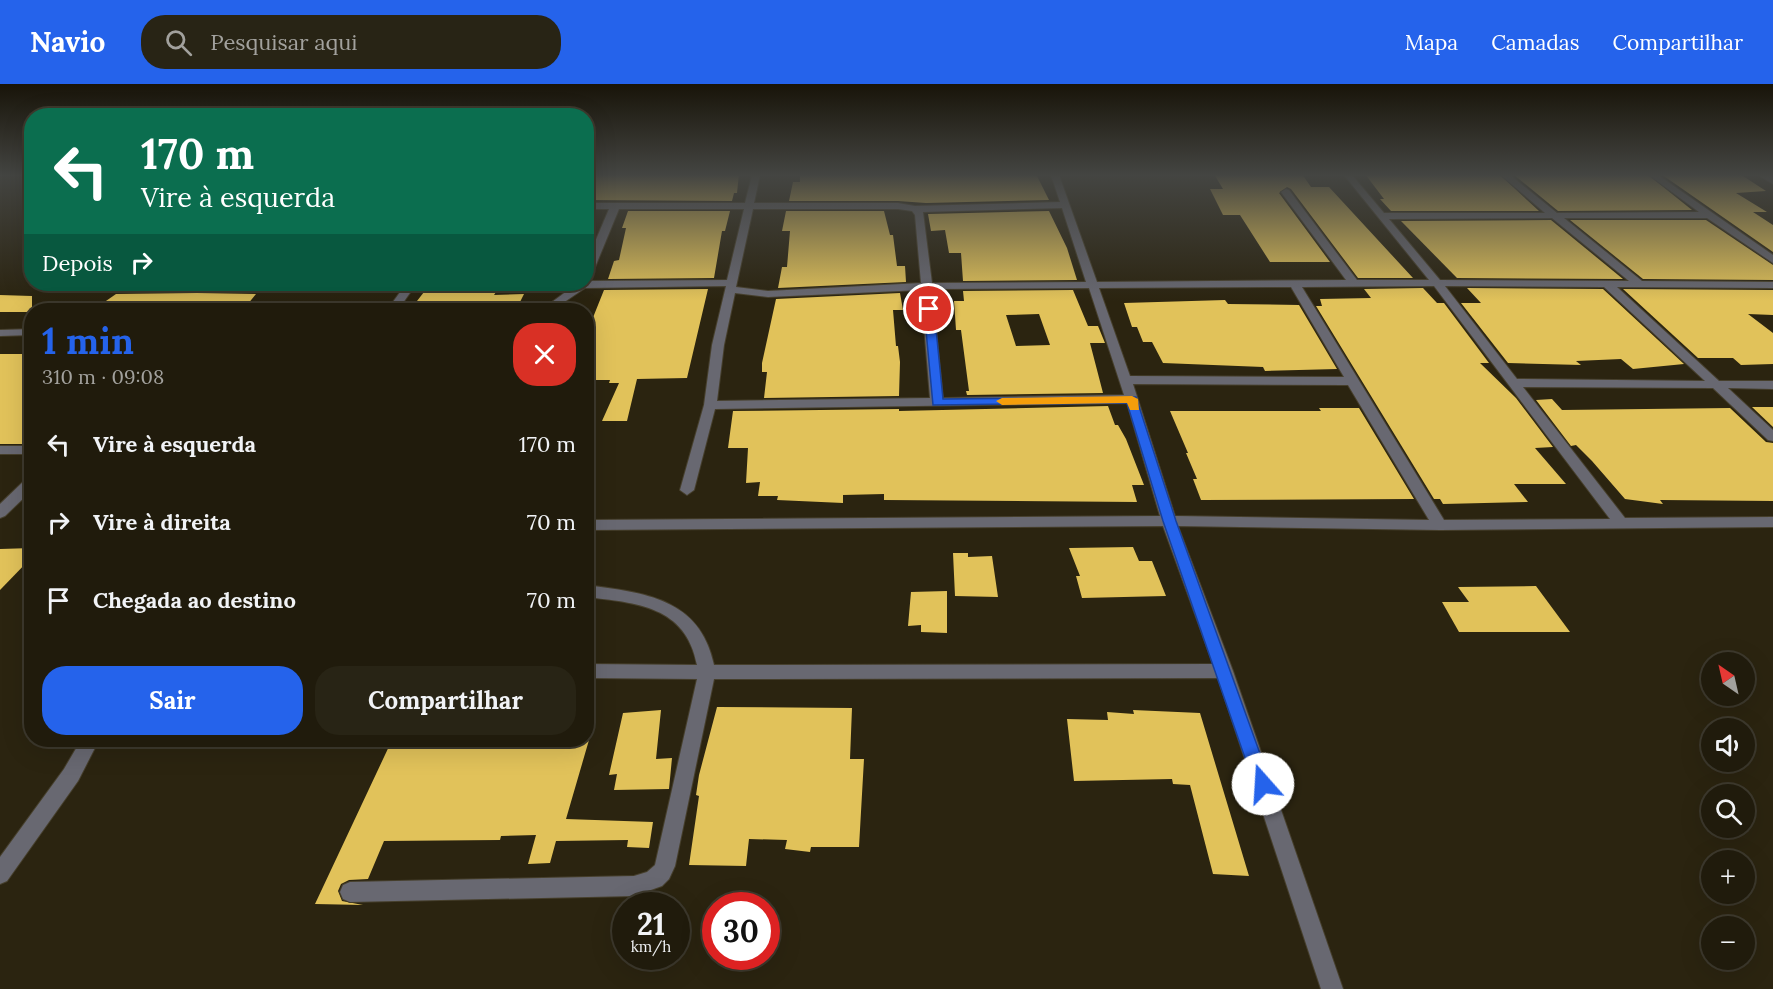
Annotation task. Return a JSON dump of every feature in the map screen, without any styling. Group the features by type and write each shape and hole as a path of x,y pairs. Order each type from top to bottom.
{"street":[{"path":"594,258 611,217"},
{"path":"687,490 710,405 731,286 748,217"},
{"path":"920,217 937,402"},
{"path":"1069,217 1132,399 1169,521 1224,671 1332,989"},
{"path":"1305,217 1355,285"},
{"path":"1382,217 1437,283 1621,524"},
{"path":"1558,217 1639,284"},
{"path":"1712,217 1773,260"},
{"path":"594,284 731,286 768,294 927,286 1437,283 1773,285"},
{"path":"1295,285 1440,525"},
{"path":"1608,285 1773,437"},
{"path":"561,303 575,291"},
{"path":"0,333 24,332"},
{"path":"1125,380 1352,381"},
{"path":"1514,383 1773,385"},
{"path":"710,405 1132,399"},
{"path":"0,450 24,450"},
{"path":"0,513 24,489"},
{"path":"594,525 1169,521 1440,525 1773,522"},
{"path":"350,892 634,886 652,882 664,870 670,851 707,672 698,637 684,618 641,599 594,592"},
{"path":"594,671 1224,671"},
{"path":"0,874 71,775 86,747"}],"building":[{"path":"626,217 728,217 725,231 722,231 714,278 608,279 614,261 619,260 626,228 622,228"},
{"path":"785,217 886,217 890,235 893,235 897,266 905,266 906,282 778,288 782,267 787,267 790,231 782,231"},
{"path":"929,217 1052,217 1067,248 1077,280 963,281 961,253 949,253 945,230 931,231"},
{"path":"1241,217 1297,217 1330,262 1270,262"},
{"path":"1312,217 1357,217 1413,278 1358,278"},
{"path":"1723,217 1761,217 1773,225 1773,252"},
{"path":"1551,220 1623,279 1457,278 1401,221"},
{"path":"1570,220 1706,220 1773,265 1773,280 1643,279"},
{"path":"1423,288 1437,303 1444,303 1489,363 1480,363 1516,398 1553,447 1535,448 1566,484 1514,484 1528,502 1443,504 1440,499 1434,499 1316,306 1322,306 1320,299 1371,298 1364,289"},
{"path":"1467,288 1603,289 1684,364 1633,369 1621,359 1576,361 1581,365 1508,363 1461,303 1481,303"},
{"path":"708,289 687,378 637,379 627,421 602,421 619,383 609,383 610,380 594,380 594,315 604,290"},
{"path":"1623,289 1773,290 1773,315 1748,314 1773,333 1773,364 1741,365 1733,358 1698,358"},
{"path":"1073,290 1088,326 1098,326 1105,343 1090,343 1103,393 967,395 966,391 969,391 961,330 956,330 954,301 964,301 963,291","holes":["1039,314 1050,345 1016,346 1006,315"]},
{"path":"424,292 524,294 520,303 415,303"},
{"path":"900,293 903,310 893,310 896,346 898,346 900,362 899,396 764,398 767,372 762,372 762,363 776,299"},
{"path":"116,294 256,294 249,303 103,303"},
{"path":"0,295 32,296 32,303 24,303 24,312 0,312"},
{"path":"1225,300 1228,304 1299,305 1337,369 1265,371 1263,367 1163,363 1152,342 1143,342 1137,327 1132,327 1124,303"},
{"path":"0,354 24,354 24,443 0,444"},
{"path":"1552,399 1562,410 1730,408 1766,442 1773,443 1773,501 1660,500 1663,504 1625,499 1576,445 1571,446 1536,400"},
{"path":"1108,406 1115,425 1118,425 1126,439 1144,485 1132,485 1137,502 884,500 884,494 843,495 843,503 777,500 778,496 758,496 760,482 746,483 748,448 728,448 733,411 899,409 899,411"},
{"path":"1752,407 1773,407 1773,427"},
{"path":"1319,408 1359,408 1414,499 1201,500 1193,479 1197,479 1186,453 1188,453 1170,411 1321,411"},
{"path":"1133,547 1139,561 1152,561 1166,596 1082,598 1076,576 1080,576 1069,548"},
{"path":"24,548 24,565 0,590 0,549"},
{"path":"953,553 968,553 968,557 992,556 998,597 955,596"},
{"path":"1536,586 1570,632 1459,632 1442,602 1469,602 1458,587"},
{"path":"947,591 947,633 921,632 921,625 908,626 911,592"},
{"path":"717,707 852,708 850,759 864,759 859,847 811,847 810,852 785,849 787,840 749,839 746,866 689,865 699,796 696,795 699,775"},
{"path":"661,710 656,759 672,758 669,789 614,790 617,774 609,775 623,713"},
{"path":"1133,710 1200,713 1249,876 1213,874 1190,785 1173,784 1172,779 1074,781 1067,719 1108,720 1107,712 1134,714"},
{"path":"389,747 587,747 566,819 653,822 649,848 627,847 628,840 556,841 550,863 528,864 536,835 501,836 500,840 384,841 368,879 349,880 341,884 338,891 342,901 363,905 315,904"}],"slow traffic":[{"path":"1002,401 1132,399 1134,408"}],"route":[{"path":"929,309 937,402 1132,399 1169,521 1263,784"}]}
